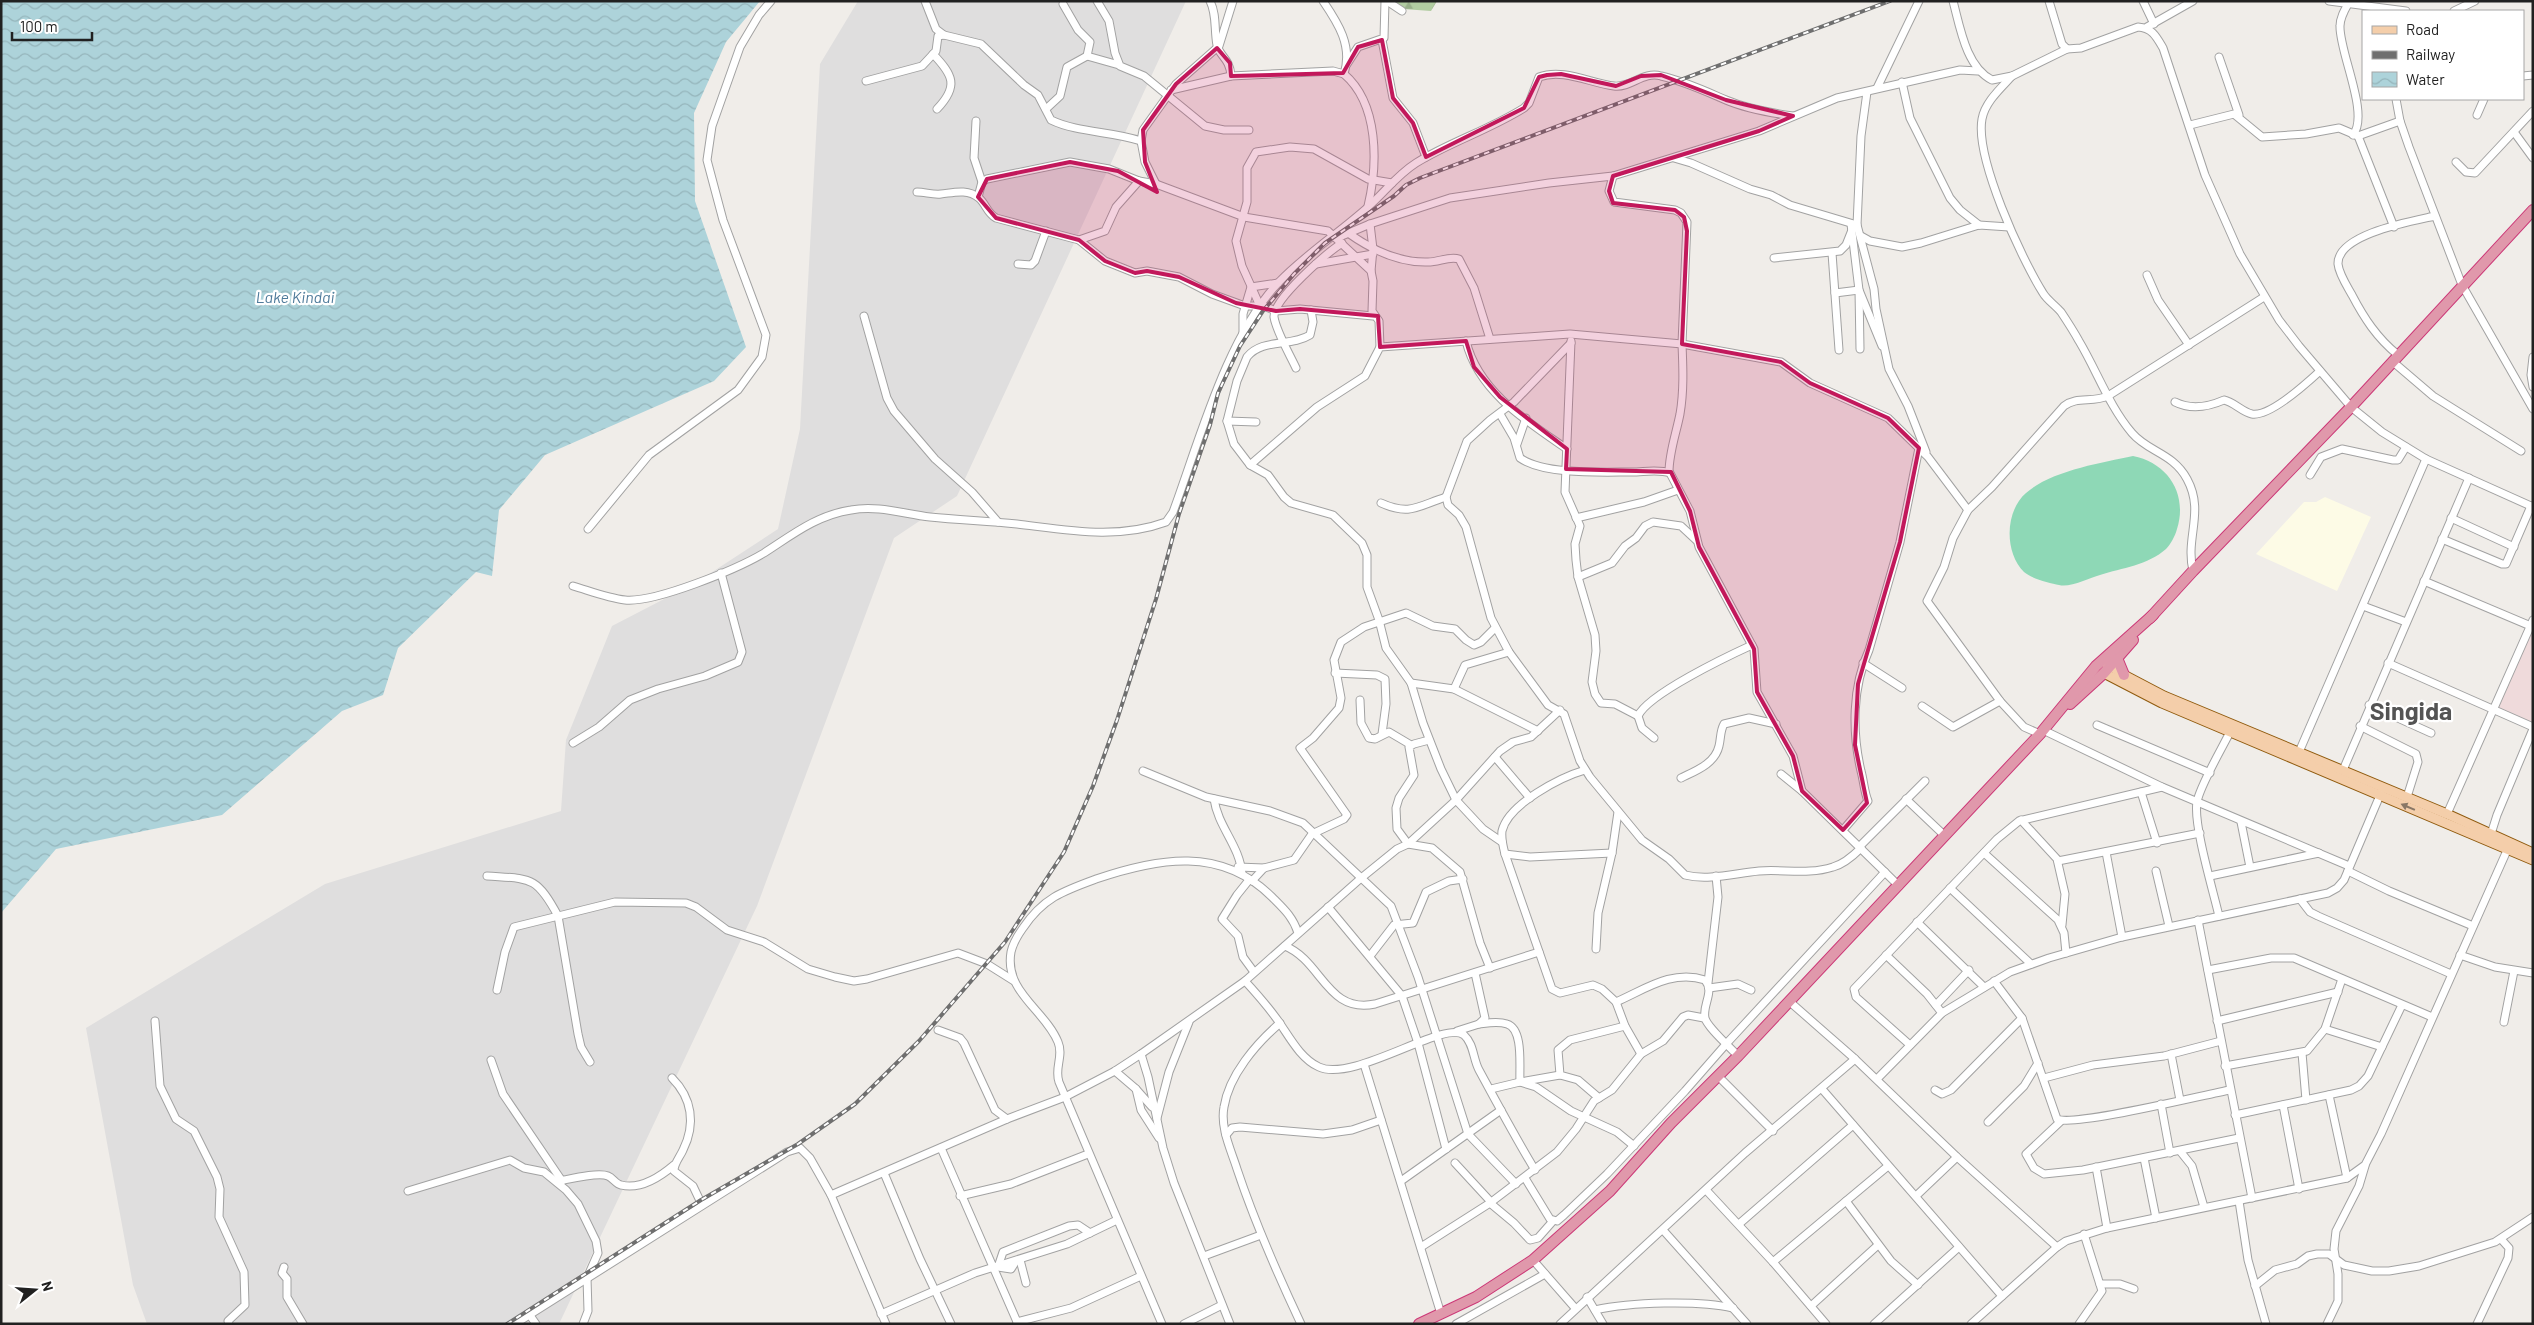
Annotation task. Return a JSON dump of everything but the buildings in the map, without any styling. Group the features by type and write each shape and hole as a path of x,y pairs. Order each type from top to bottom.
{"highway":[{"path":"1419,1324 1476,1297 1532,1260 1610,1191 1671,1124 1790,1002 1899,886 2054,718 2108,664 2193,571 2351,407 2533,210"},
{"path":"2108,664 2124,675"}],"main road":[{"path":"2108,664 2162,703 2299,752 2343,770 2382,791 2406,797 2447,814 2491,834 2509,847 2533,853"},
{"path":"2124,675 2232,729 2382,791 2509,847 2533,860"}],"street":[{"path":"588,529 649,455 738,390 762,357 766,335 723,220 707,160 712,126 740,47 759,15 771,1"},
{"path":"925,1 932,24 944,35 981,44 1024,85 1038,95 1049,118 1057,123 1118,134 1141,141"},
{"path":"1097,1 1112,28 1114,48 1119,65"},
{"path":"1210,1 1214,14 1217,48 1230,63 1232,76"},
{"path":"1156,184 1145,162 1141,141 1143,130 1170,92 1217,48 1233,1"},
{"path":"1323,1 1343,34 1345,70 1353,81 1370,117 1374,157 1368,207 1365,215"},
{"path":"1386,1 1402,11"},
{"path":"1386,1 1385,35 1382,40 1392,98 1413,123 1426,157"},
{"path":"1877,88 1919,1"},
{"path":"1953,1 1965,42 1978,71"},
{"path":"2049,1 2062,44 2067,49"},
{"path":"2143,1 2150,26 2163,48 2218,206 2240,254 2279,320 2351,407 2406,447 2532,507 2508,561 2502,564 2442,539"},
{"path":"574,586 618,599 633,600 676,589 721,573 761,554 800,528 819,519 849,510 870,508 929,517 998,522 1097,534 1166,522 1174,512 1222,378 1260,306 1278,283 1337,238 1370,224 1450,198 1549,182 1613,176 1759,131 1837,98 1902,82 1965,69 1978,71 1992,80 2012,76 2067,49 2081,48 2129,30 2150,26 2193,1"},
{"path":"2329,1 2391,10"},
{"path":"2456,10 2475,1"},
{"path":"1063,4 1078,30 1090,42 1087,56"},
{"path":"2348,4 2340,26 2356,105 2358,127 2356,136 2394,227"},
{"path":"866,81 919,67 934,54 937,38 944,35"},
{"path":"1345,70 1358,46 1382,40"},
{"path":"934,54 947,69 952,82 948,97 937,109"},
{"path":"1046,110 1060,96 1067,67 1087,56 1119,65 1144,76 1170,92 1206,126 1218,129 1249,130"},
{"path":"2219,57 2239,115 2262,137 2306,134 2339,128 2356,136 2400,121"},
{"path":"1170,92 1232,76 1345,70"},
{"path":"1296,368 1275,320 1276,311 1291,289 1315,265 1337,238 1404,171 1426,157 1524,108 1529,103 1539,77 1561,74 1616,86 1641,76 1661,75 1716,94 1726,100 1770,114 1793,116"},
{"path":"2012,76 1987,106 1982,118 1982,132 1988,166 2009,227 2030,272 2044,296 2060,312 2078,338 2108,396 2134,435 2168,457 2186,476 2193,491 2196,518 2190,555 2193,571"},
{"path":"1902,82 1910,118 1950,198 1960,210 1979,224"},
{"path":"1860,349 1859,290 1854,226 1861,136 1867,92"},
{"path":"2396,100 2400,121 2462,285 2533,410"},
{"path":"2476,115 2484,100"},
{"path":"2456,162 2466,172 2474,174 2533,112"},
{"path":"2190,125 2230,114 2239,115"},
{"path":"976,122 974,158 982,182 978,197"},
{"path":"2514,132 2533,158"},
{"path":"1260,306 1258,297 1251,287 1239,257 1236,241 1244,216 1248,193 1247,168 1252,156 1261,150 1299,147 1314,150 1372,180 1392,183"},
{"path":"1674,158 1691,163 1750,189 1771,195 1790,205 1854,226 1861,236 1889,369 1908,406 1928,457"},
{"path":"982,182 1040,166 1070,162 1109,169 1244,216 1324,230 1337,238 1371,271"},
{"path":"1613,176 1609,191 1614,202 1675,210 1681,213 1686,222 1682,344 1683,385 1669,472 1690,511 1697,540 1752,645 1756,664 1756,688 1793,756 1802,791"},
{"path":"1079,240 1105,231 1116,207 1139,181"},
{"path":"917,192 942,194 955,191 978,197 988,212 996,218 1079,240 1105,261 1135,273 1147,271 1179,277 1212,294 1245,306 1260,306 1276,311 1311,310 1374,316"},
{"path":"2435,216 2356,239 2343,250 2338,262 2344,279 2368,323 2395,358 2433,396 2521,451"},
{"path":"1250,465 1317,408 1365,376 1380,347 1379,321 1374,316 1371,305 1374,281 1371,271 1373,251 1370,224"},
{"path":"1861,236 1870,241 1902,247 1921,243 1979,224 2009,227"},
{"path":"1774,258 1832,253 1844,248 1854,226"},
{"path":"1018,264 1025,266 1035,260 1046,231"},
{"path":"1348,233 1373,251 1410,261 1429,262 1454,257 1459,259 1474,288 1490,339"},
{"path":"1315,265 1356,258 1373,251"},
{"path":"1832,253 1839,350"},
{"path":"2148,275 2166,313 2189,345"},
{"path":"1251,287 1278,283"},
{"path":"1243,336 1245,306 1251,287"},
{"path":"1835,293 1859,290"},
{"path":"1859,290 1876,334 1887,356"},
{"path":"2264,297 2108,396 2096,401 2073,400 2064,406 1992,487 1968,510 1953,538 1944,567 1927,601 2000,701 2024,727 2041,732 2162,787 2197,800 2241,822 2319,853 2389,891 2473,926"},
{"path":"1311,310 1313,322 1310,335 1256,349 1247,357 1237,381 1227,421 1234,444 1250,465 1268,475 1284,497 1291,503 1333,515 1362,543 1367,555 1367,587 1379,620 1383,640 1389,656 1411,683 1429,740 1456,800 1483,829 1502,842"},
{"path":"864,316 888,398 894,411 935,459 972,492 998,522"},
{"path":"1572,334 1566,470 1564,476 1566,496 1580,530 1575,549 1578,577 1595,635 1596,651 1592,682 1595,694 1601,703 1615,704 1638,716 1642,728 1654,738"},
{"path":"1380,347 1572,334 1682,344 1781,362 1810,383 1888,418 1928,457 1968,510"},
{"path":"1466,341 1474,367 1509,407 1567,449"},
{"path":"1571,343 1509,407 1490,420 1467,442 1446,497 1448,505 1459,515 1466,526 1495,628 1509,652 1548,705 1560,710 1567,720 1584,770 1647,844 1669,859 1685,875 1716,876 1759,871 1808,871 1830,868 1850,858 1925,781"},
{"path":"2533,357 2531,375 2533,387"},
{"path":"2175,402 2186,408 2209,405 2224,400 2251,414 2259,414 2292,395 2320,371"},
{"path":"1500,414 1510,428 1517,444 1518,454 1524,461 1544,467 1566,470 1669,472"},
{"path":"1517,444 1524,432 1526,418"},
{"path":"1227,421 1256,422"},
{"path":"1510,428 1524,432"},
{"path":"2310,476 2321,457 2342,449 2398,460 2406,447"},
{"path":"1843,830 1868,801 1864,792 1855,745 1856,703 1863,663 1869,650 1900,542 1919,448"},
{"path":"2299,752 2426,458"},
{"path":"2343,770 2369,705 2469,478"},
{"path":"1576,518 1678,490"},
{"path":"1381,503 1396,510 1405,510 1446,497"},
{"path":"2451,518 2514,547"},
{"path":"1578,577 1612,563 1625,546 1653,522 1682,526 1697,540"},
{"path":"573,743 599,727 630,700 658,689 720,670 738,662 742,652 721,573"},
{"path":"2424,581 2532,624 2447,814"},
{"path":"2363,606 2406,622"},
{"path":"1162,1324 1065,1097 1056,1071 1060,1053 1057,1041 1014,982 1010,963 1011,951 1016,940 1034,913 1052,897 1078,886 1149,863 1189,861 1242,870 1264,868 1294,860 1312,834 1344,818 1347,814 1300,748 1313,738 1339,708 1341,698 1335,673 1336,652 1341,642 1353,632 1379,620 1406,613 1433,626 1455,629 1474,645 1481,642 1495,628"},
{"path":"1638,716 1654,700 1682,682 1752,645"},
{"path":"1454,689 1466,665 1509,652"},
{"path":"1863,663 1902,688"},
{"path":"2388,663 2533,728 2497,814 2491,834"},
{"path":"1335,673 1378,675 1385,679 1386,704 1382,734"},
{"path":"1411,683 1454,689 1538,731"},
{"path":"1360,700 1360,717 1364,731 1372,739 1389,732 1411,745 1429,740"},
{"path":"1922,706 1953,727 2000,701"},
{"path":"2369,705 2431,733"},
{"path":"831,1195 1007,1118 1065,1097 1115,1071 1141,1054 1245,981 1360,879 1397,849 1408,844 1456,800 1508,745 1527,739 1560,710"},
{"path":"1681,778 1704,766 1713,758 1718,751 1724,724 1749,718 1776,724"},
{"path":"2097,725 2210,773"},
{"path":"2360,726 2416,754 2418,765 2406,797"},
{"path":"2219,916 2200,833 2197,800 2232,729"},
{"path":"1411,745 1409,750 1414,775 1399,798 1396,819 1400,835 1408,844 1437,851 1456,867 1463,880 1474,924 1490,968"},
{"path":"1495,757 1530,798"},
{"path":"1584,770 1550,783 1530,798 1505,824 1502,842 1538,952 1555,992 1560,994 1593,985 1602,990 1616,1002 1625,1026 1641,1054"},
{"path":"1144,771 1214,799 1280,814 1303,823 1312,834 1336,853 1360,879 1391,906 1437,1036 1468,1134 1516,1184"},
{"path":"1781,774 1802,791 1899,886"},
{"path":"1910,1045 1854,993 1854,989 2005,831 2021,820 2162,787"},
{"path":"1877,1079 1942,1014 1984,986 2031,964 2122,937 2328,893 2337,888 2349,868 2382,791"},
{"path":"2141,792 2156,842"},
{"path":"1214,799 1217,814 1236,850 1242,870 1251,880 1264,889 1294,920 1298,951"},
{"path":"1906,799 1945,836"},
{"path":"1596,949 1598,912 1612,853 1618,812"},
{"path":"2021,820 2058,861 2065,894 2062,925 2066,953"},
{"path":"2241,822 2250,867"},
{"path":"2058,861 2200,833"},
{"path":"2327,1324 2338,1301 2338,1274 2334,1246 2336,1231 2359,1186 2366,1165 2509,847"},
{"path":"2106,852 2122,937"},
{"path":"1505,854 1530,857 1612,853"},
{"path":"1984,853 2062,925"},
{"path":"2210,876 2319,853"},
{"path":"1254,972 1243,957 1238,936 1222,919 1236,895 1264,868"},
{"path":"2156,871 2169,926"},
{"path":"1455,1163 1490,1202 1530,1240 1538,1238 1634,1146 1726,1043 1885,872"},
{"path":"487,876 516,878 533,882 546,894 558,916 578,1034 581,1047 590,1062"},
{"path":"1704,1018 1718,897 1716,876"},
{"path":"1398,923 1406,925 1413,923 1418,916 1422,897 1433,888 1449,881 1463,880"},
{"path":"1950,888 2031,964"},
{"path":"2300,899 2310,912 2318,916 2451,974"},
{"path":"497,990 512,929 614,902 686,903 696,907 726,930 764,942 808,969 854,981 958,954 987,964 1014,982"},
{"path":"1328,906 1402,996 1418,1043 1446,1149"},
{"path":"1294,920 1312,920"},
{"path":"2198,920 2252,1198"},
{"path":"1918,922 1984,986"},
{"path":"1370,956 1390,930 1398,923"},
{"path":"1285,946 1298,951 1328,986 1351,1005 1364,1006 1402,996 1538,952"},
{"path":"1886,955 1936,1005 1942,1014"},
{"path":"2460,955 2514,971 2533,973"},
{"path":"2208,970 2284,957 2294,958 2432,1018"},
{"path":"1936,1005 1969,970"},
{"path":"2504,1022 2514,971"},
{"path":"1475,973 1485,1014 1483,1021 1479,1024"},
{"path":"1616,1002 1671,978 1701,979 1708,986 1738,984 1751,990"},
{"path":"2225,1066 2302,1053 2315,1044 2325,1029 2342,979"},
{"path":"1245,981 1280,1023 1297,1048 1318,1067 1328,1070 1351,1068 1437,1036 1479,1024 1505,1023 1514,1028 1518,1038 1520,1082"},
{"path":"1994,981 2022,1018 2056,1116 2061,1121"},
{"path":"2217,1021 2338,992"},
{"path":"1790,1002 1877,1079 1957,1157 2057,1247"},
{"path":"2235,1115 2329,1095 2359,1086 2368,1076 2402,1005"},
{"path":"1421,1247 1525,1178 1557,1152 1599,1098 1608,1094 1624,1078 1641,1054 1663,1041 1685,1016 1704,1018 1738,1056"},
{"path":"1935,1090 1942,1094 1951,1090 2022,1018"},
{"path":"154,1021 160,1086 176,1119 194,1131 217,1177 220,1189 219,1217 244,1272 245,1305 229,1319 228,1324"},
{"path":"1157,1118 1168,1072 1189,1022"},
{"path":"1280,1023 1251,1053 1232,1082 1224,1107 1223,1122 1261,1235 1301,1324"},
{"path":"1560,1075 1558,1050 1565,1042 1625,1026"},
{"path":"2325,1029 2382,1047"},
{"path":"938,1030 960,1038 964,1043 995,1110 1007,1118"},
{"path":"1457,1031 1468,1039 1479,1070 1535,1170"},
{"path":"2044,1078 2093,1066 2171,1054 2221,1041"},
{"path":"2302,1053 2306,1100"},
{"path":"1141,1054 1148,1077 1161,1140 1174,1183 1230,1324"},
{"path":"2171,1054 2180,1100"},
{"path":"1560,1324 1587,1297 1855,1059"},
{"path":"491,1060 503,1094 559,1181 578,1204 598,1244 598,1253 587,1278 588,1311 583,1324"},
{"path":"1988,1122 2024,1086 2038,1063"},
{"path":"1364,1064 1441,1314"},
{"path":"1115,1071 1136,1089 1154,1109"},
{"path":"1491,1089 1560,1075 1578,1080 1599,1098"},
{"path":"1718,1076 1773,1131"},
{"path":"408,1191 510,1160 524,1168 544,1172 559,1181 584,1176 608,1176 621,1185 653,1181 674,1165 686,1144 691,1111 684,1091 672,1078"},
{"path":"1520,1082 1544,1091 1583,1117 1594,1120 1617,1132 1634,1146"},
{"path":"1136,1089 1141,1110 1161,1140"},
{"path":"1822,1089 2002,1296"},
{"path":"2230,1090 2107,1116 2061,1121 2028,1151 2026,1156 2028,1161 2044,1174 2096,1167 2239,1138"},
{"path":"2329,1095 2347,1178"},
{"path":"2161,1104 2170,1152"},
{"path":"2283,1105 2299,1189"},
{"path":"1401,1181 1501,1110"},
{"path":"1226,1135 1232,1128 1240,1127 1323,1134 1352,1130 1381,1120"},
{"path":"1739,1224 1853,1125"},
{"path":"515,1324 787,1152 800,1148 810,1158 831,1195 886,1324"},
{"path":"941,1148 960,1196 996,1268 1018,1323 1072,1308 1141,1276"},
{"path":"2180,1150 2192,1166 2204,1207"},
{"path":"960,1196 1011,1184 1088,1154"},
{"path":"1916,1196 1957,1157"},
{"path":"2144,1158 2156,1218"},
{"path":"674,1165 677,1176"},
{"path":"1971,1324 2057,1247 2084,1234 2347,1178 2366,1165"},
{"path":"1773,1262 1888,1166"},
{"path":"2096,1167 2106,1228"},
{"path":"884,1173 951,1324"},
{"path":"661,1176 677,1176 693,1186 702,1205"},
{"path":"1525,1178 1553,1222"},
{"path":"1707,1191 1739,1224 1826,1324"},
{"path":"1846,1201 1878,1245 1918,1285"},
{"path":"2239,1201 2242,1233 2266,1324"},
{"path":"2255,1286 2275,1270 2299,1264 2308,1256 2322,1254 2335,1257 2344,1265 2356,1268 2395,1271 2445,1259 2501,1239 2533,1217"},
{"path":"881,1314 975,1273 1018,1260 1090,1233 1117,1220"},
{"path":"996,1268 1003,1252 1069,1226 1078,1225 1090,1233"},
{"path":"1663,1230 1747,1324"},
{"path":"2079,1324 2081,1318 2102,1293 2084,1234"},
{"path":"1204,1256 1261,1235"},
{"path":"2477,1324 2509,1253 2509,1248 2501,1239"},
{"path":"1811,1306 1878,1245"},
{"path":"1874,1324 1959,1248"},
{"path":"1018,1260 1026,1282"},
{"path":"1532,1260 1575,1308"},
{"path":"284,1267 282,1273 287,1280 287,1298 303,1324"},
{"path":"1456,1324 1545,1274"},
{"path":"2100,1284 2120,1284 2134,1289"},
{"path":"1587,1297 1603,1324"},
{"path":"1595,1310 1620,1306 1660,1304 1703,1304 1734,1308"},
{"path":"1184,1324 1222,1305"},
{"path":"529,1314 536,1324"}],"highlighted area":[{"path":"1382,40 1393,98 1413,123 1426,157 1524,108 1539,77 1547,75 1561,74 1616,86 1641,76 1661,75 1726,100 1793,116 1759,131 1613,176 1609,191 1613,203 1675,210 1684,217 1687,231 1682,344 1781,362 1810,383 1888,418 1919,448 1900,542 1858,684 1855,745 1867,803 1843,830 1802,791 1793,756 1757,692 1754,649 1699,547 1690,511 1671,472 1566,469 1567,449 1500,397 1474,367 1466,341 1380,347 1378,316 1300,309 1276,311 1236,303 1179,277 1147,271 1135,273 1105,261 1079,240 996,218 978,197 987,179 1070,162 1118,171 1157,192 1145,162 1143,130 1176,84 1217,48 1230,63 1231,76 1343,73 1358,47"}],"shaded area":[{"path":"858,1 1186,1 957,496 894,538 757,906 559,1324 147,1324 133,1285 86,1028 325,884 561,811 566,740 612,626 697,582 778,529 800,429 820,64"},
{"path":"2325,497 2371,517 2337,591 2256,554 2304,502 2316,502"},
{"path":"2528,631 2533,633 2533,722 2496,710"}],"green space":[{"path":"1395,1 1437,1 1431,11 1403,9"},
{"path":"2133,456 2156,465 2172,482 2177,492 2180,516 2175,534 2166,549 2143,562 2063,586 2032,577 2024,572 2017,564 2013,554 2010,532 2014,510 2026,493 2036,485 2062,473"}],"water":[{"name":"Lake Kindai","path":"1,1 760,1 726,42 694,113 695,201 746,347 714,381 545,455 499,510 492,576 476,572 398,648 383,695 342,711 222,815 56,849 1,913"}],"railway":[{"path":"507,1324 701,1200 798,1144 855,1104 919,1041 1005,942 1064,852 1093,786 1117,720 1156,599 1179,514 1210,425 1218,393 1240,346 1263,311 1294,274 1325,243 1394,196 1406,185 1420,178 1890,1"}],"district":[{"name":"Singida","path":"2411,710"}]}
